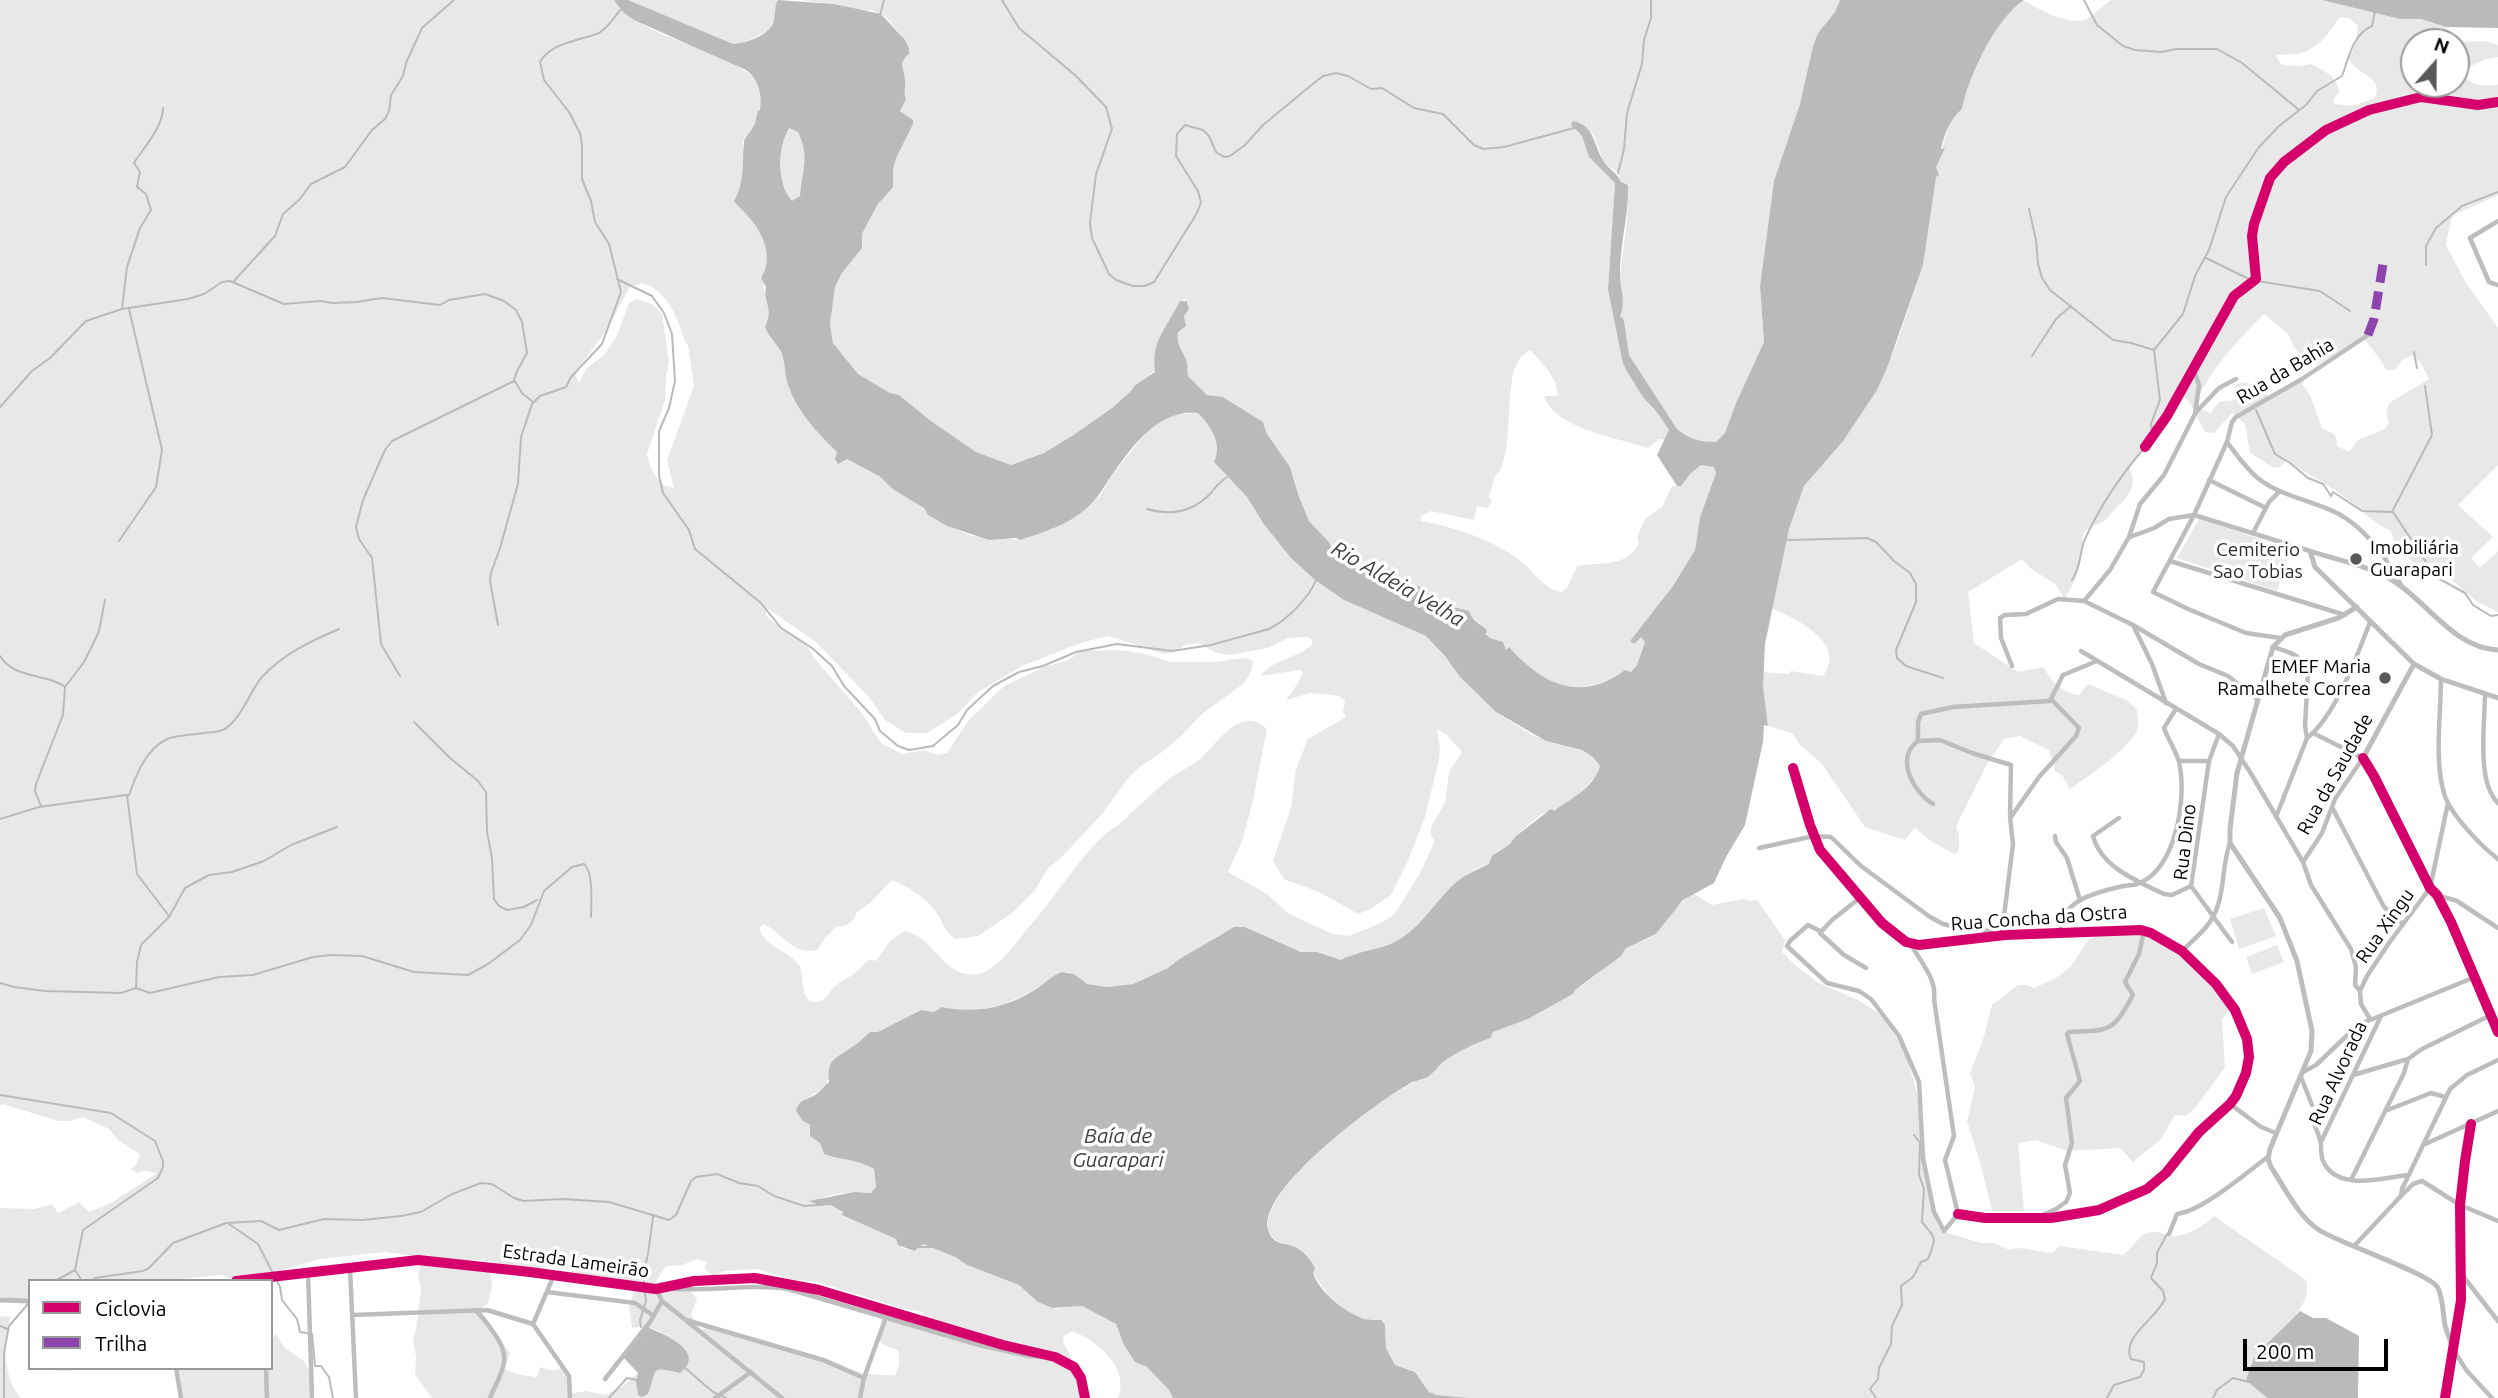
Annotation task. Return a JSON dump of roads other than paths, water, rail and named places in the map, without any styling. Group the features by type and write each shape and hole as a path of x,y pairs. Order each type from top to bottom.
{"street":[{"path":"2145,447 2167,416 2234,296 2256,279 2252,236 2254,224 2270,178 2284,162 2331,127 2369,110 2421,97 2479,104 2498,102"},
{"path":"2498,221 2470,238 2489,282 2498,285"},
{"name":"Rua da Bahia","path":"2280,638 2246,633 2153,592 2194,515 2236,417 2302,379 2368,335"},
{"path":"2193,368 2199,385 2195,414"},
{"path":"2084,601 2110,570 2129,537 2140,504 2164,475 2195,414 2219,388 2236,379"},
{"path":"2227,442 2249,471 2260,480 2280,492 2339,514 2364,532 2392,568 2403,589"},
{"path":"2209,480 2266,508"},
{"path":"2253,533 2266,508 2280,492"},
{"path":"2129,537 2169,519 2194,515 2253,533 2393,580 2463,639 2484,648 2498,650"},
{"path":"2310,551 2315,567 2414,664 2441,679 2498,698"},
{"path":"2170,561 2345,615"},
{"path":"2012,666 2001,638 2000,618 2006,615 2023,615 2058,599 2084,601 2133,625 2199,664 2228,676 2258,700"},
{"path":"2182,951 2214,917 2220,900 2241,757 2273,648 2280,638 2290,633 2345,615 2357,607"},
{"path":"2307,738 2314,733 2332,706 2354,665 2370,622"},
{"path":"2133,625 2152,664 2166,704"},
{"path":"2273,648 2296,655 2306,665 2308,672 2305,726 2307,738 2276,817"},
{"path":"2081,651 2219,734 2241,757 2303,862 2311,885 2351,950 2356,967 2355,985 2360,991"},
{"path":"2052,700 2063,675 2097,661"},
{"name":"Rua da Saudade","path":"2303,862 2322,833 2335,799 2363,758 2414,664"},
{"path":"2441,679 2441,776 2448,803 2471,835 2498,859"},
{"path":"2485,694 2485,773 2490,791 2498,803"},
{"path":"1918,741 1918,723 1923,713 1953,707 2052,700"},
{"path":"2010,817 2039,777 2076,736 2078,728 2052,700"},
{"path":"2060,931 2060,922 2065,912 2080,900 2142,881 2167,855 2181,813 2179,761 2164,728 2176,709"},
{"path":"2314,733 2363,758 2430,888 2437,895 2498,1032"},
{"name":"Rua Dino","path":"2219,734 2209,761 2191,886 2232,942"},
{"path":"1759,848 1814,836 1833,838 1861,866 1930,917 1960,928 2003,933 2013,844 2010,763 1972,753 1940,740 1918,741 1910,749 1907,767 1916,788 1933,804"},
{"path":"2179,761 2209,761"},
{"path":"1793,768 1814,836 1824,855 1886,927 1910,943 1921,964 1934,980 1934,999 1954,1136 1945,1160 1958,1214 1944,1231 1934,1212 1923,1158 1919,1082 1899,1036 1871,999 1859,991 1827,983 1788,947 1787,943 1808,925 1820,931 1821,936 1855,963 1866,968"},
{"path":"2430,888 2448,803"},
{"path":"2333,809 2384,907 2402,923"},
{"path":"2119,818 2094,834 2093,839 2113,867 2164,894 2172,895 2191,886"},
{"path":"2055,836 2067,858 2080,900"},
{"path":"2230,843 2280,918 2297,961 2313,1041 2302,1075 2276,1133 2269,1156 2271,1167 2308,1221 2342,1242 2355,1244 2384,1260 2428,1278 2438,1286 2447,1335 2454,1351 2467,1371 2492,1398"},
{"name":"Rua Xingu","path":"2370,1019 2361,1003 2360,991 2402,923 2430,888"},
{"path":"2437,895 2457,901 2498,928"},
{"path":"1820,931 1861,897"},
{"path":"2034,1219 2066,1202 2070,1193 2065,1165 2072,1143 2066,1098 2080,1082 2067,1034 2103,1031 2113,1026 2133,995 2125,984 2139,954 2144,931"},
{"name":"Rua Concha da Ostra","path":"1910,943 1925,944 2003,933 2144,931 2182,951 2216,984 2243,1025 2249,1057 2241,1086 2231,1104 2199,1132 2166,1173 2147,1189 2099,1210 2079,1215 2034,1219 1985,1218 1958,1214"},
{"path":"2302,1075 2358,1025 2475,977"},
{"name":"Rua Alvorada","path":"2321,1142 2381,1015"},
{"path":"2353,1075 2408,1059 2422,1049 2491,1015"},
{"path":"2351,1181 2404,1073 2408,1059"},
{"path":"2401,1196 2408,1175 2445,1097 2467,1075 2498,1060"},
{"path":"2302,1075 2312,1105"},
{"path":"2385,1111 2431,1093 2445,1097"},
{"path":"2231,1104 2261,1127 2276,1133"},
{"path":"2422,1146 2498,1111"},
{"name":"Rua Alvorada","path":"2312,1119 2321,1142 2323,1162 2330,1171 2351,1181"},
{"path":"2445,1398 2462,1300 2460,1205 2471,1125"},
{"path":"2169,1234 2178,1213 2184,1213 2215,1196 2269,1156"},
{"path":"2351,1181 2408,1175"},
{"path":"2355,1244 2413,1184 2421,1181 2460,1205 2498,1222"},
{"name":"Estrada Lameirão","path":"268,1279 308,1271 418,1260 658,1288 728,1278 776,1281 859,1301 1003,1346 1055,1357 1074,1367 1081,1377 1084,1398"},
{"path":"350,1267 356,1398"},
{"path":"308,1271 312,1398"},
{"path":"533,1324 554,1275"},
{"path":"2463,1275 2498,1321"},
{"path":"782,1398 662,1301 658,1288 693,1290 767,1286 817,1297 979,1345 1029,1356 1055,1357"},
{"path":"547,1292 635,1303 654,1316"},
{"path":"0,1300 28,1301"},
{"path":"605,1379 654,1316 662,1301"},
{"path":"475,1311 491,1328 505,1350 504,1364 490,1398"},
{"path":"352,1315 495,1311 533,1324 569,1376 570,1398"},
{"path":"860,1398 864,1378 886,1317"},
{"path":"686,1320 823,1360 864,1378"},
{"path":"176,1370 181,1398"},
{"path":"266,1370 267,1398"},
{"path":"715,1398 751,1372"}],"water":[{"name":"Baía de Guarapari","path":"614,0 628,0 733,44 750,41 767,31 773,23 778,0 834,4 881,14 905,40 909,48 909,54 902,64 906,99 900,111 913,120 913,124 897,156 893,169 893,187 878,204 862,234 862,248 842,273 835,287 830,324 833,343 858,374 890,393 899,395 976,452 1011,465 1044,453 1075,434 1112,408 1135,385 1155,372 1155,351 1161,334 1180,301 1187,301 1189,309 1184,316 1186,326 1178,332 1178,337 1187,363 1188,376 1207,395 1223,397 1263,422 1267,434 1290,467 1309,521 1328,541 1336,555 1355,563 1366,564 1386,575 1389,569 1408,584 1422,587 1440,604 1469,611 1473,619 1487,630 1486,634 1490,638 1503,642 1506,650 1509,647 1535,671 1549,680 1577,687 1593,686 1625,670 1631,672 1637,665 1645,642 1641,637 1634,644 1630,641 1673,586 1695,550 1700,517 1716,473 1714,467 1701,465 1681,486 1677,486 1657,455 1669,430 1623,364 1608,290 1615,183 1589,157 1582,136 1571,125 1573,121 1590,131 1605,163 1621,182 1628,185 1620,266 1623,302 1620,316 1624,320 1629,355 1677,429 1695,439 1716,442 1725,433 1764,342 1760,286 1774,181 1800,104 1813,46 1818,33 1835,12 1840,0 2024,0 2003,20 1985,49 1970,81 1962,109 1946,133 1941,149 1945,148 1936,167 1939,175 1936,177 1923,265 1887,368 1877,390 1843,441 1804,486 1789,529 1765,644 1763,686 1768,726 1764,725 1763,742 1745,825 1714,883 1683,900 1656,934 1626,948 1621,956 1573,994 1528,1019 1493,1032 1491,1038 1454,1054 1428,1077 1413,1082 1350,1125 1301,1169 1270,1212 1270,1234 1276,1241 1297,1248 1310,1259 1315,1268 1313,1273 1316,1280 1327,1294 1356,1316 1381,1320 1385,1325 1386,1348 1395,1365 1415,1372 1429,1392 1469,1398 1173,1398 1147,1367 1135,1362 1124,1345 1116,1324 1082,1306 1053,1308 1038,1302 1019,1285 923,1244 914,1251 898,1245 896,1239 842,1215 843,1212 827,1203 820,1206 809,1201 854,1192 871,1193 876,1187 874,1169 862,1163 824,1154 820,1143 810,1136 810,1125 803,1121 796,1111 801,1102 817,1094 829,1082 829,1069 833,1060 870,1032 878,1032 921,1010 934,1012 942,1007 966,1010 989,1008 1011,1002 1062,972 1074,974 1087,984 1107,987 1133,984 1168,968 1234,927 1245,927 1301,952 1317,952 1341,960 1388,945 1416,926 1456,882 1489,864 1492,856 1510,844 1516,836 1551,809 1554,811 1581,792 1593,780 1600,766 1582,750 1546,741 1496,712 1460,677 1426,636 1344,600 1315,580 1290,557 1263,523 1247,497 1214,462 1216,442 1198,413 1171,417 1149,430 1130,450 1088,507 1064,523 1020,540 989,540 947,526 894,490 879,476 847,459 838,464 835,459 837,452 814,428 795,402 787,381 782,354 766,331 766,287 761,278 767,261 765,244 752,221 734,201 741,180 744,141 759,114 761,98 757,83 746,70 634,20 623,12","holes":["789,128 798,132 804,149 804,164 800,196 792,201 787,194 780,166 782,145"]},
{"path":"2322,0 2498,0 2498,28 2446,27 2421,19 2400,19"},
{"path":"2300,1311 2313,1318 2326,1318 2359,1336 2358,1398 2267,1398 2246,1380 2257,1354"},
{"path":"646,1327 680,1344 689,1358 680,1373 656,1371 648,1394 642,1397 638,1395 638,1373 623,1357"}],"waterway":[{"path":"234,281 275,236 283,214 299,200 311,184 345,167 372,130 385,119 391,95 403,76 422,28 454,0"},
{"path":"880,15 884,0"},
{"path":"1002,0 1019,28 1076,76 1106,107 1112,129 1096,174 1090,223 1092,238 1109,274 1116,280 1133,286 1145,286 1154,282 1197,213 1201,202 1198,191 1176,156 1177,134 1185,125 1203,130 1209,136 1216,152 1224,157 1230,156 1314,83 1323,76 1336,73 1348,76 1371,89 1382,88 1414,108 1443,114 1474,145 1483,149 1504,147 1574,128"},
{"path":"1618,173 1624,149 1627,113 1642,64 1644,40 1651,18 1651,0"},
{"path":"2084,0 2097,25 2123,46 2135,50 2162,52 2176,49 2217,49 2242,63 2298,109"},
{"path":"498,625 491,573 518,484 521,437 532,404 540,396 566,387 571,377 602,344 621,292 609,244 595,222 591,201 582,179 580,133 569,112 544,80 540,62 558,46 599,33 621,9"},
{"path":"2153,434 2151,424 2160,400 2154,350 2183,314 2195,276 2209,250 2226,197 2259,147 2279,126 2306,105 2317,91 2342,76 2356,41 2372,26 2375,11"},
{"path":"122,308 127,267 140,228 151,210 146,194 137,187 140,172 134,163 156,130 163,108"},
{"name":"Rio Aldeia Velha","path":"756,123 759,111"},
{"path":"2426,265 2426,246 2436,228 2462,206 2498,192"},
{"path":"2029,209 2038,264 2042,278 2050,290 2113,340 2154,350"},
{"path":"2206,258 2251,280"},
{"path":"617,279 652,296 664,313 672,334 675,381 669,408 659,431 659,476 663,493 689,530 695,549 761,603 781,628 812,648 832,666 844,686 875,719 880,731 898,746 909,750 933,746 958,725 967,710 993,686 1019,672 1043,666 1076,652 1117,644 1172,651 1211,645 1269,629 1297,608 1316,580"},
{"path":"0,407 32,371 50,358 86,321 122,309 188,299 204,294 222,282 230,281 284,304 356,302 382,298 440,305 449,300 485,294 504,301 516,310 522,322 527,353 514,380 522,393 533,402"},
{"path":"2257,281 2320,291 2350,311"},
{"path":"2032,356 2056,319 2071,306"},
{"path":"119,541 156,487 162,450 129,309"},
{"path":"2414,352 2417,368"},
{"path":"400,676 381,644 372,558 359,539 356,527 363,500 385,450 392,441 514,381"},
{"path":"1636,384 1654,407"},
{"path":"2393,510 2432,435 2425,386"},
{"path":"2256,410 2275,454 2308,478 2323,484 2331,496 2333,492 2362,511 2392,512"},
{"path":"2072,580 2085,539 2097,514 2145,447"},
{"path":"1147,509 1173,512 1189,508 1204,499 1227,477"},
{"path":"2393,512 2436,577 2465,593 2473,605 2491,616 2498,615"},
{"path":"1787,540 1867,538 1876,542 1910,573 1916,584 1916,602 1896,650 1897,658 1906,666 1943,678"},
{"path":"41,806 35,791 36,784 63,715 65,687 84,662 99,631 105,600"},
{"path":"169,916 137,874 127,795 143,763 153,749 167,739 227,728 239,715 262,677 279,661 339,629"},
{"path":"0,656 13,669 64,686"},
{"path":"414,722 450,758 477,780 486,792 494,899 499,906 507,910 524,907 537,900"},
{"path":"0,819 39,807 126,795"},
{"path":"136,988 141,945 169,917 185,888 209,875 232,872 264,861 291,845 337,827"},
{"path":"0,983 45,991 121,993 136,988 150,993 219,977 253,975 313,957 331,955 362,956 414,972 468,975 520,940 531,925 544,891 572,867 584,864 591,881 591,917"},
{"path":"0,1095 111,1113 155,1141 163,1161 158,1178 83,1230 75,1270 81,1279"},
{"path":"1876,1398 1870,1389 1878,1379 1879,1368 1891,1344 1892,1326 1902,1305 1901,1286 1913,1277 1921,1262 1928,1259 1934,1242 1922,1222 1924,1189 1919,1175 1920,1143 1914,1135"},
{"path":"94,1279 143,1271 173,1243 226,1223 261,1221 279,1230 324,1219 363,1220 401,1216 421,1212 452,1194 481,1183 492,1184 524,1201 562,1199 609,1202 669,1220 676,1215 691,1181 696,1177 717,1174 739,1183 758,1186 774,1196 804,1206 830,1204"},
{"path":"641,1327 640,1320 646,1301 643,1275 653,1217"},
{"path":"229,1224 258,1244 280,1287 282,1300 297,1319 300,1332 307,1333"},
{"path":"2107,1398 2114,1385 2140,1377 2144,1370 2144,1362 2131,1359 2129,1351 2135,1335 2165,1299 2163,1291 2151,1278 2157,1263 2157,1253 2167,1234"},
{"path":"916,1247 932,1247"},
{"path":"59,1279 75,1270"},
{"path":"4,1398 4,1353 9,1326 28,1304"},
{"path":"0,1326 7,1329"},
{"path":"312,1334 315,1366 321,1366 329,1377 333,1398"},
{"path":"684,1367 713,1392 726,1398"},
{"path":"609,1398 627,1378 637,1380"},
{"path":"2213,1398 2217,1390 2233,1378 2249,1382"}],"place":[{"name":"Imobiliária Guarapari","path":"2356,559"},
{"name":"EMEF Maria Ramalhete Correa","path":"2385,678"}],"park label":[{"name":"Cemiterio Sao Tobias","path":"2258,561"}]}
